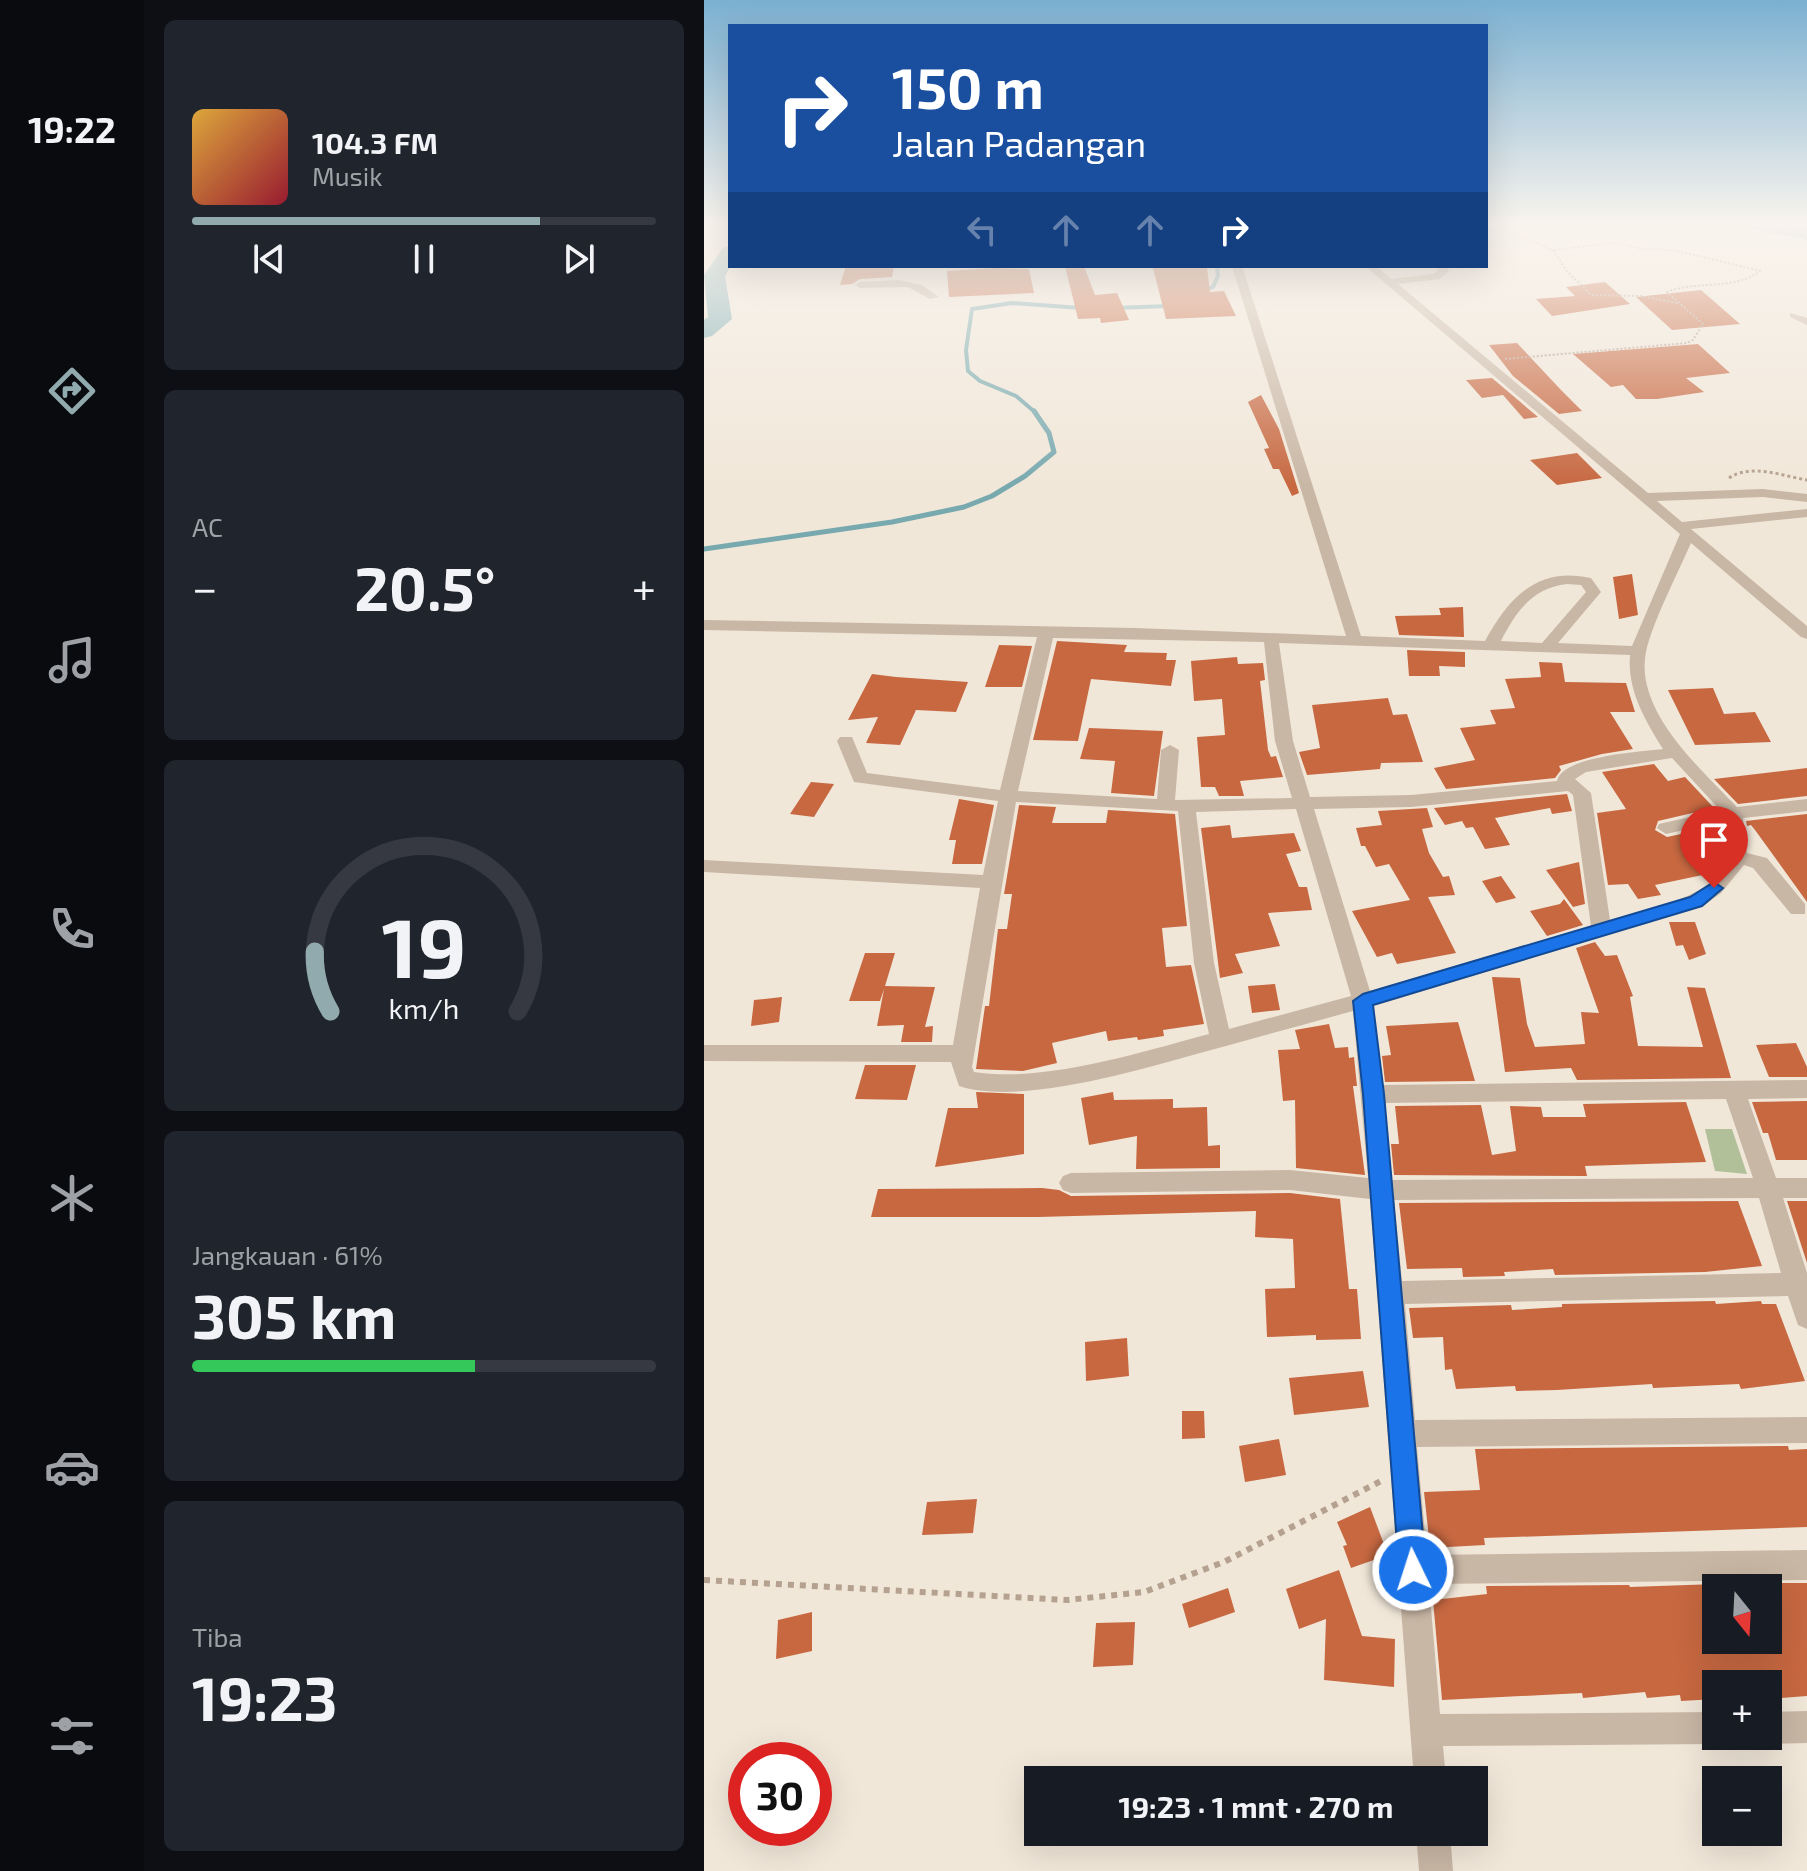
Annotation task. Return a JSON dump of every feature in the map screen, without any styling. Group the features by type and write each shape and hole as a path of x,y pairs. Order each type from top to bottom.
{"street":[{"path":"1252,312 1355,641"},
{"path":"1425,312 1807,634"},
{"path":"1794,315 1807,322"},
{"path":"1645,497 1763,493 1807,498"},
{"path":"1684,530 1807,513"},
{"path":"1046,633 1006,796 989,882 961,1067 967,1080 986,1083 1039,1080 1106,1070 1363,1001 1696,901 1734,868 1739,848 1733,813 1676,752 1651,714 1636,676 1638,651 1684,530"},
{"path":"1490,647 1509,610 1521,595 1560,580 1586,581 1593,587 1591,597 1546,648"},
{"path":"704,625 1046,633 1071,631 1638,651"},
{"path":"1271,639 1284,741 1363,1001 1374,1094 1429,1766"},
{"path":"846,741 860,778 1006,796 1176,805 1411,801 1565,786 1579,788 1601,930"},
{"path":"1170,750 1176,805 1221,1039"},
{"path":"1565,786 1566,776 1581,767 1676,752"},
{"path":"1666,828 1733,813 1807,805"},
{"path":"1737,857 1760,863 1798,909"},
{"path":"704,866 989,882"},
{"path":"704,1053 963,1054"},
{"path":"1374,1094 1807,1089"},
{"path":"1734,1090 1801,1284 1807,1317"},
{"path":"1071,1183 1290,1180 1382,1190 1807,1188"},
{"path":"1391,1293 1801,1284"},
{"path":"1402,1434 1807,1430"},
{"path":"1413,1570 1807,1565"},
{"path":"1782,1728 1807,1727"},
{"path":"1426,1730 1702,1728"},
{"path":"1434,1846 1436,1871"}],"path":[{"path":"1482,360 1687,343 1693,340 1703,324 1690,312"},
{"path":"704,1580 1067,1600 1144,1592 1224,1562 1405,1469"}],"green space":[{"path":"1705,1129 1732,1129 1747,1174 1715,1171"}],"building":[{"path":"1076,312 1126,312 1129,320 1101,323 1100,318 1078,319"},
{"path":"1164,312 1234,312 1236,316 1166,319"},
{"path":"1549,312 1576,312 1552,316"},
{"path":"1653,312 1727,312 1740,324 1672,330"},
{"path":"1517,343 1582,411 1559,414 1513,376 1489,345"},
{"path":"1698,344 1730,373 1686,378 1704,392 1657,399 1636,399 1623,385 1611,387 1573,354"},
{"path":"1492,378 1538,417 1524,419 1503,395 1482,398 1466,380"},
{"path":"1261,395 1279,429 1299,493 1292,496 1279,469 1273,469 1264,449 1269,448 1248,402"},
{"path":"1577,453 1602,478 1557,485 1530,460"},
{"path":"1632,574 1638,615 1619,619 1613,577"},
{"path":"1463,607 1464,637 1399,635 1395,616 1441,615 1439,608"},
{"path":"1057,641 1127,645 1124,652 1167,653 1166,660 1176,660 1171,686 1091,679 1078,741 1033,740"},
{"path":"999,645 1032,646 1022,687 985,687"},
{"path":"1407,650 1465,652 1465,667 1439,666 1440,676 1409,676"},
{"path":"1237,657 1238,664 1263,663 1265,680 1260,681 1268,750 1271,757 1276,756 1283,777 1240,781 1244,796 1219,796 1215,787 1201,787 1197,737 1225,735 1222,699 1194,701 1191,661"},
{"path":"1539,662 1562,663 1565,682 1626,683 1635,712 1610,712 1633,749 1559,766 1561,770 1555,778 1446,789 1434,768 1475,760 1460,728 1496,724 1490,710 1515,708 1505,679 1541,677"},
{"path":"872,674 968,682 956,712 916,710 900,745 866,743 878,717 848,720"},
{"path":"1713,688 1724,714 1755,712 1771,742 1695,745 1668,690"},
{"path":"1388,698 1393,715 1407,714 1423,762 1381,763 1380,769 1307,775 1299,752 1320,748 1312,705"},
{"path":"1089,728 1163,731 1154,796 1111,793 1115,761 1080,759"},
{"path":"1654,764 1668,781 1685,777 1714,808 1658,821 1655,830 1667,837 1723,825 1724,833 1689,843 1712,873 1655,885 1661,895 1638,899 1628,884 1608,885 1597,813 1626,809 1602,772"},
{"path":"1807,768 1807,796 1738,804 1714,779"},
{"path":"811,782 834,784 814,817 790,814"},
{"path":"1567,794 1572,811 1552,814 1550,808 1495,818 1510,845 1485,849 1473,827 1466,828 1462,821 1445,825 1434,808"},
{"path":"959,799 994,805 982,864 952,864 956,840 949,840"},
{"path":"1019,805 1056,807 1052,823 1106,823 1108,810 1175,814 1187,926 1162,928 1166,967 1191,965 1204,1024 1163,1030 1164,1036 1138,1040 1137,1037 1108,1041 1106,1031 1052,1043 1057,1063 1023,1071 976,1069 985,1006 989,1006 998,929 1007,929 1012,894 1004,894"},
{"path":"1427,808 1433,827 1422,829 1429,853 1443,877 1449,876 1455,895 1428,897 1456,953 1397,964 1392,953 1377,957 1352,911 1410,900 1389,864 1376,867 1365,846 1361,846 1356,828 1382,825 1378,811"},
{"path":"1807,814 1807,902 1746,821"},
{"path":"1230,825 1232,838 1294,833 1301,851 1286,854 1299,887 1307,887 1312,910 1268,913 1280,946 1235,954 1243,973 1220,978 1201,828"},
{"path":"1579,862 1585,904 1573,907 1546,870"},
{"path":"1501,876 1516,898 1496,903 1482,881"},
{"path":"1564,899 1583,925 1547,936 1530,911 1560,904"},
{"path":"1669,922 1695,922 1706,954 1689,960 1683,945 1676,946"},
{"path":"1595,942 1605,956 1617,955 1633,996 1630,997 1638,1046 1703,1047 1687,987 1705,988 1731,1078 1577,1080 1571,1068 1505,1072 1492,977 1520,978 1527,1024 1535,1047 1585,1044 1581,1012 1599,1013 1576,948"},
{"path":"865,953 895,953 885,986 935,987 925,1027 933,1026 932,1042 901,1042 904,1025 877,1026 884,989 880,1001 849,1001"},
{"path":"1275,984 1280,1010 1252,1013 1248,986"},
{"path":"782,997 779,1022 751,1026 754,1000"},
{"path":"1458,1022 1475,1081 1385,1082 1382,1056 1391,1055 1386,1026"},
{"path":"1329,1024 1335,1048 1348,1047 1349,1058 1354,1057 1357,1086 1353,1086 1365,1175 1296,1168 1295,1100 1283,1101 1278,1050 1300,1049 1295,1030"},
{"path":"1796,1043 1807,1067 1807,1077 1769,1077 1756,1045"},
{"path":"865,1065 916,1065 907,1100 855,1099"},
{"path":"976,1092 1024,1094 1024,1154 935,1167 948,1108 978,1108"},
{"path":"1113,1092 1114,1100 1173,1099 1173,1108 1207,1107 1208,1146 1220,1145 1220,1168 1136,1169 1137,1136 1089,1145 1081,1098"},
{"path":"1807,1101 1807,1160 1776,1160 1768,1133 1763,1133 1752,1102"},
{"path":"1686,1102 1706,1162 1585,1166 1587,1176 1394,1175 1391,1144 1399,1144 1395,1106 1481,1105 1492,1155 1516,1151 1510,1106 1541,1107 1543,1117 1586,1117 1583,1104"},
{"path":"878,1189 1059,1190 1071,1196 1290,1193 1340,1199 1349,1289 1357,1289 1361,1339 1316,1340 1316,1335 1267,1337 1265,1289 1295,1288 1293,1239 1255,1237 1256,1211 1038,1217 871,1217"},
{"path":"1738,1201 1762,1266 1705,1272 1555,1275 1553,1269 1504,1272 1505,1276 1463,1277 1462,1268 1407,1269 1399,1203"},
{"path":"1787,1201 1807,1201 1807,1263"},
{"path":"1715,1301 1716,1304 1761,1301 1762,1304 1776,1304 1805,1381 1741,1389 1739,1384 1653,1388 1652,1384 1557,1390 1516,1391 1515,1386 1456,1389 1452,1369 1445,1370 1443,1337 1413,1338 1409,1308 1511,1305 1512,1310 1562,1307 1562,1304"},
{"path":"1127,1338 1129,1376 1086,1381 1085,1342"},
{"path":"1363,1371 1369,1407 1294,1415 1289,1378"},
{"path":"1182,1411 1204,1411 1205,1438 1182,1439"},
{"path":"1279,1439 1286,1475 1245,1482 1239,1446"},
{"path":"1788,1446 1789,1450 1807,1449 1807,1527 1484,1538 1485,1545 1430,1548 1424,1492 1480,1490 1475,1449"},
{"path":"977,1499 973,1533 922,1535 927,1502"},
{"path":"1370,1507 1388,1555 1351,1568 1343,1546 1347,1545 1337,1522"},
{"path":"1339,1570 1362,1636 1395,1639 1394,1687 1324,1680 1326,1619 1299,1629 1286,1589"},
{"path":"1782,1583 1807,1583 1807,1696 1782,1698 1782,1670 1702,1670 1702,1700 1681,1701 1680,1695 1647,1698 1645,1692 1583,1698 1582,1693 1442,1700 1433,1600 1487,1594 1486,1586 1702,1584 1702,1654 1782,1654"},
{"path":"1228,1588 1235,1612 1189,1628 1182,1604"},
{"path":"812,1612 812,1651 776,1659 778,1620"},
{"path":"1135,1622 1133,1665 1093,1667 1096,1623"}],"waterway":[{"path":"704,331 720,319 719,312"},
{"path":"972,312 966,350 968,371 980,381 1016,396 1034,412"},
{"path":"704,549 892,522 964,507 992,496 1025,476 1054,452 1049,433 1034,412"}],"route":[{"path":"1413,1570 1374,1094 1363,1001 1696,901 1714,888"}]}
